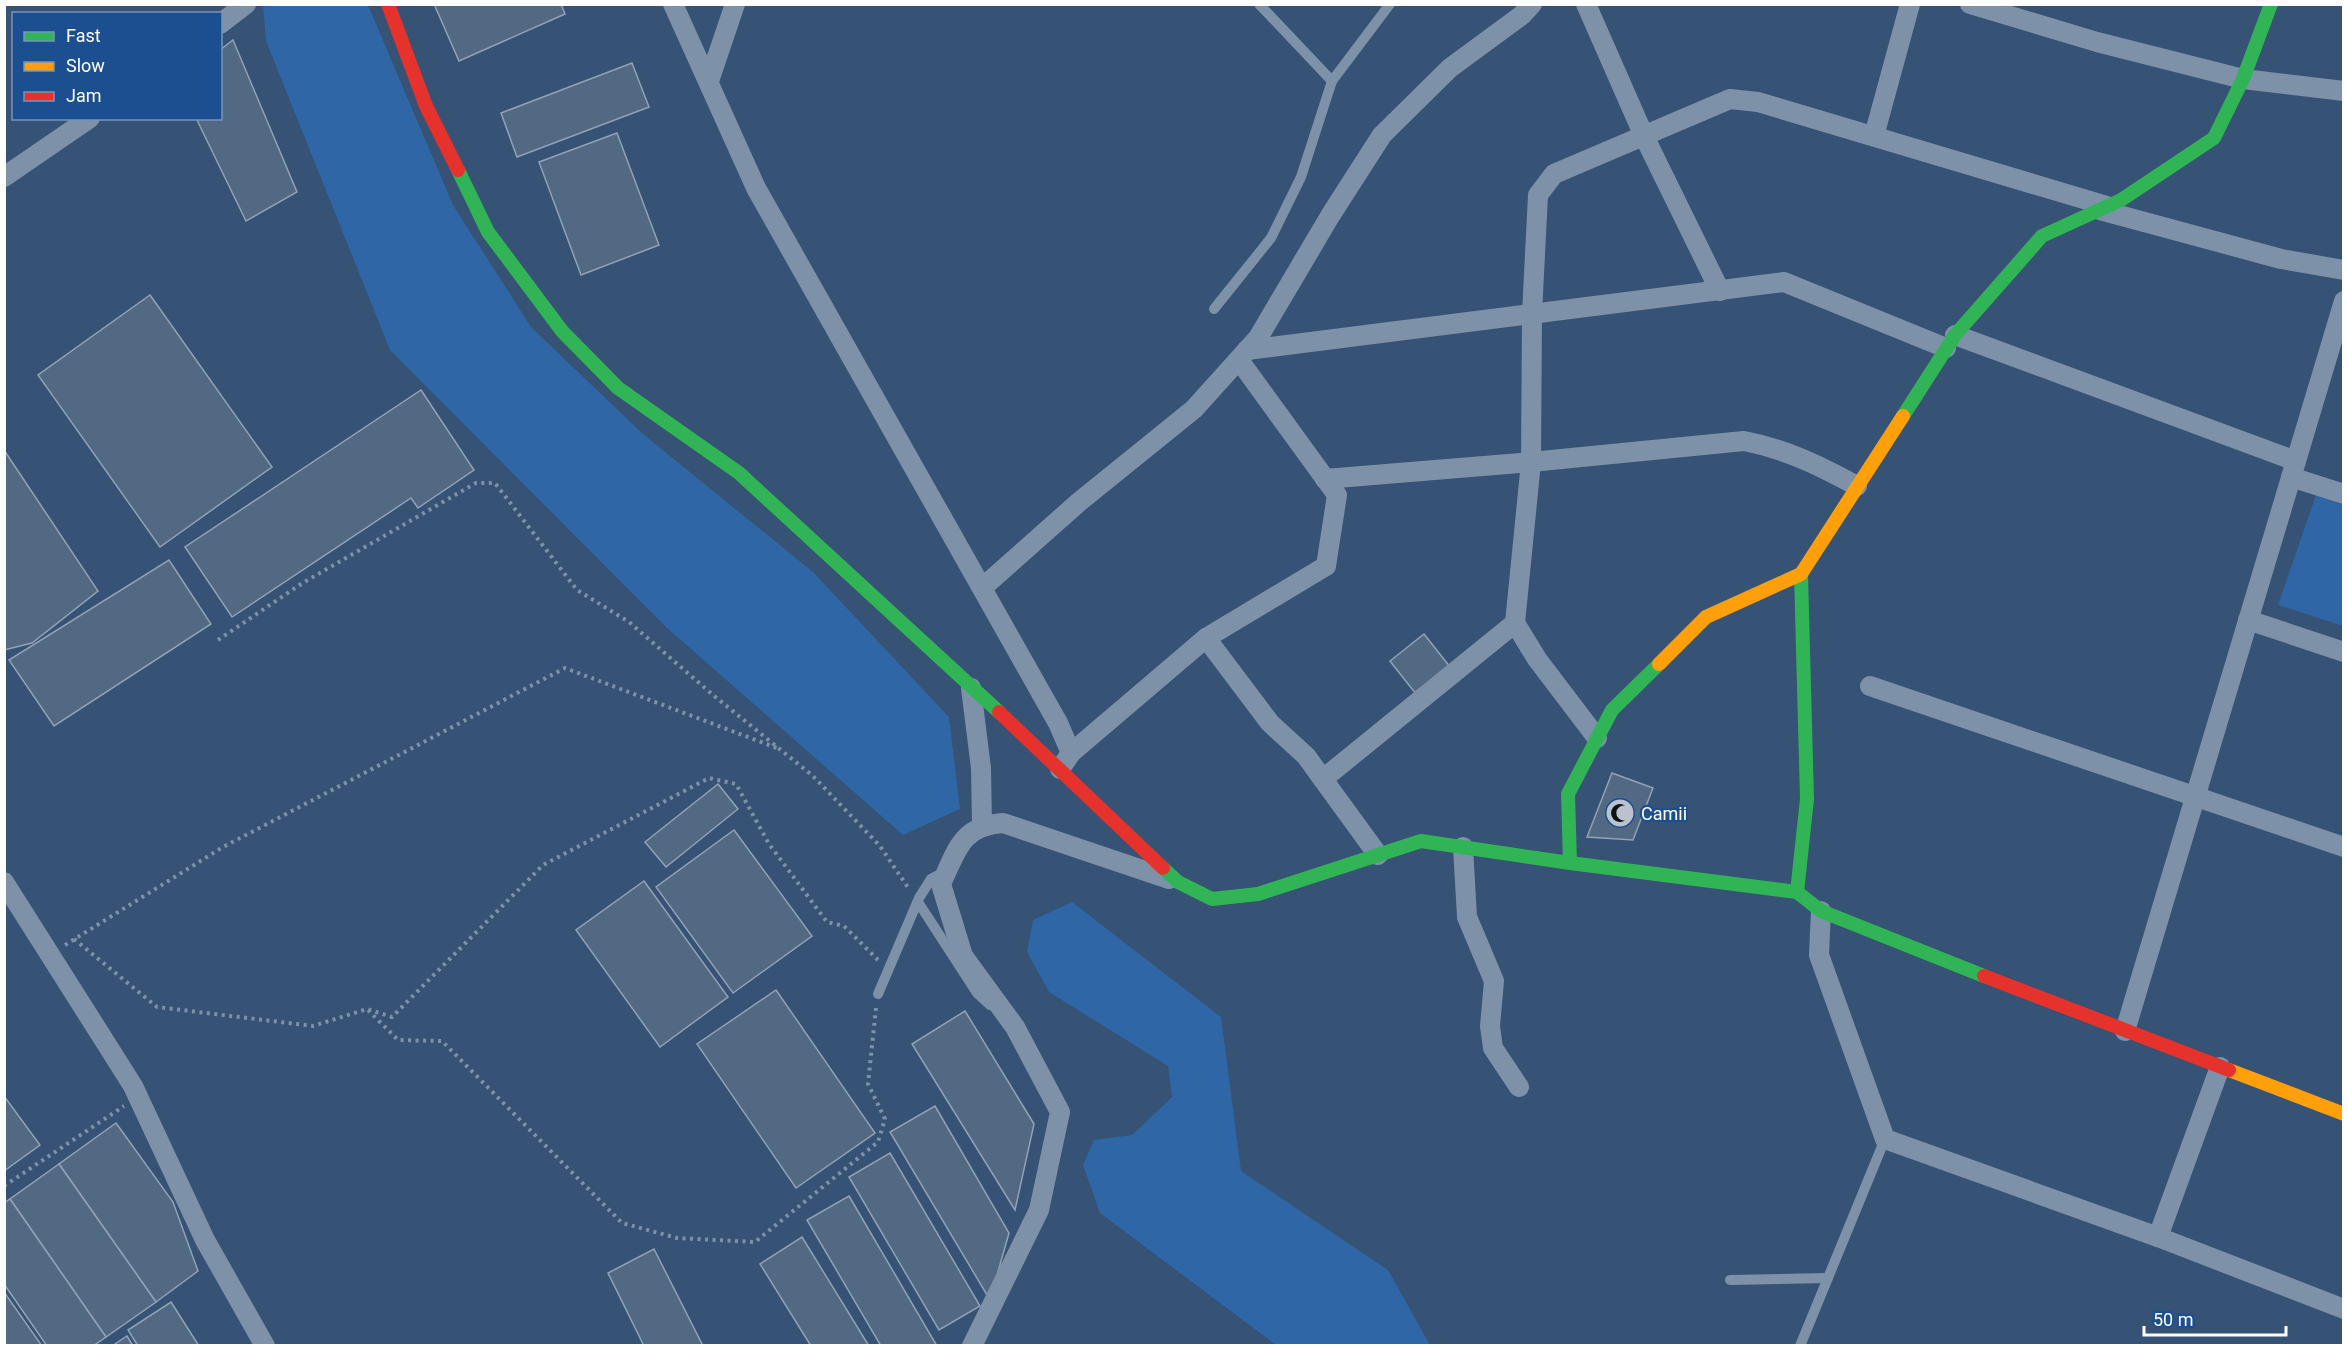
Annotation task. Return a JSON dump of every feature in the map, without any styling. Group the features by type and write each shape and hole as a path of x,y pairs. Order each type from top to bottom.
{"street":[{"path":"222,22 246,4"},
{"path":"388,4 426,106 488,232 562,331 618,388 739,473 971,688 1066,761 1178,882"},
{"path":"673,4 756,188 1058,723 1066,761"},
{"path":"709,81 735,4"},
{"path":"982,588 1079,502 1194,409 1258,338 1330,216 1382,135 1450,68 1522,15 1532,4"},
{"path":"1586,4 1644,136 1720,291"},
{"path":"1874,136 1910,4"},
{"path":"1970,4 2097,42 2243,79 2343,91"},
{"path":"1570,863 1568,794 1612,710 1706,617 1801,574 1951,341 2042,236 2121,200 2214,138 2243,79 2271,4"},
{"path":"1598,738 1537,659 1515,623 1531,462 1532,314 1538,195 1554,174 1730,99 1758,102 2103,208 2281,259 2343,270"},
{"path":"4,177 87,120"},
{"path":"1243,355 1532,314 1784,282 1951,341 2293,469 2343,494"},
{"path":"2125,1031 2343,301"},
{"path":"1066,761 1206,638 1326,566 1337,495 1243,355"},
{"path":"1325,479 1744,441 1774,447 1807,459 1857,486"},
{"path":"1797,892 1807,799 1801,574"},
{"path":"2248,621 2343,652"},
{"path":"1323,779 1515,623"},
{"path":"1206,638 1270,723 1306,756 1378,855"},
{"path":"1870,686 2343,847"},
{"path":"971,688 981,768 982,825"},
{"path":"972,1346 1039,1210 1059,1112 1015,1027 963,956 941,884 960,843 982,825 1003,823 1178,882 1212,899 1258,894 1421,841 1797,892 1821,910 2125,1031 2343,1114"},
{"path":"1463,847 1467,917 1494,981 1490,1026 1493,1048 1519,1087"},
{"path":"4,882 138,1097 205,1240 265,1346"},
{"path":"1821,910 1819,955 1885,1139 2158,1237 2343,1309"},
{"path":"2158,1237 2220,1067"}],"lane":[{"path":"1259,4 1332,81"},
{"path":"1214,309 1271,238 1301,177 1332,81 1390,4"},
{"path":"878,994 918,902 931,879 948,869"},
{"path":"918,902 977,993 1015,1027"},
{"path":"1800,1346 1885,1139"},
{"path":"1730,1280 1828,1278"}],"path":[{"path":"218,640 301,584 476,483 495,483 577,590 629,622 813,776 880,846 918,902"},
{"path":"48,955 223,847 565,668 781,750"},
{"path":"74,939 157,1006 313,1026 368,1010 392,1017 543,865 709,778 736,784 769,844 827,922 844,926 888,970"},
{"path":"368,1010 398,1040 442,1041 622,1223 677,1238 755,1242 878,1142 885,1119 868,1084 878,994"},
{"path":"4,1186 138,1097"}],"shaded area":[{"path":"263,5 368,5 453,205 531,327 643,434 813,572 949,717 960,809 903,835 667,628 390,350 266,41"},
{"path":"2316,495 2343,505 2343,626 2278,605"},
{"path":"1072,902 1221,1017 1241,1171 1388,1270 1430,1345 1276,1345 1100,1213 1083,1165 1094,1140 1132,1135 1172,1097 1168,1066 1049,992 1027,952 1033,920"}],"building":[{"path":"434,4 561,4 565,14 459,61"},
{"path":"233,40 297,192 246,221 197,120 222,120 222,48"},
{"path":"632,63 649,107 517,157 501,113"},
{"path":"617,133 659,245 581,275 539,162"},
{"path":"150,295 272,467 160,547 38,375"},
{"path":"421,390 474,470 418,508 411,498 232,617 185,547"},
{"path":"4,450 98,591 32,643 4,650"},
{"path":"169,560 211,624 54,726 9,660"},
{"path":"1424,634 1450,667 1416,694 1390,661"},
{"name":"Camii","path":"1612,773 1653,788 1633,840 1587,837"},
{"path":"718,784 738,809 666,867 645,842"},
{"path":"734,830 812,936 733,993 656,887"},
{"path":"644,881 728,997 660,1047 576,930"},
{"path":"776,990 875,1133 796,1188 697,1044"},
{"path":"965,1011 1034,1124 1015,1210 912,1044"},
{"path":"4,1096 40,1145 4,1171"},
{"path":"935,1106 1009,1233 990,1300 890,1132"},
{"path":"116,1123 173,1202 198,1271 156,1302 59,1164"},
{"path":"890,1153 980,1306 939,1330 849,1177"},
{"path":"59,1164 156,1302 106,1337 10,1199"},
{"path":"849,1196 937,1346 881,1346 807,1220"},
{"path":"10,1199 106,1337 93,1346 47,1346 4,1284 4,1203"},
{"path":"802,1237 869,1346 811,1346 760,1264"},
{"path":"654,1249 703,1346 644,1346 608,1273"},
{"path":"4,1292 42,1346 4,1346"},
{"path":"171,1302 199,1346 138,1346 128,1330"},
{"path":"127,1336 133,1346 112,1346"}],"traffic: fast":[{"path":"1903,416 1955,335 2042,236 2121,200 2214,138 2243,79 2271,4"},
{"path":"458,170 488,232 562,331 618,388 739,473 999,712"},
{"path":"1797,892 1807,799 1801,574"},
{"path":"1163,868 1178,882 1212,899 1258,894 1421,841 1570,863 1568,794 1612,710 1659,664"},
{"path":"1570,863 1797,892 1821,911 1984,976"}],"traffic: slow":[{"path":"1659,664 1706,617 1801,574 1903,416"},
{"path":"2229,1070 2344,1114"}],"traffic: jam":[{"path":"388,4 426,106 458,170"},
{"path":"999,712 1163,868"},
{"path":"1984,976 2229,1070"}],"place":[{"name":"Camii","path":"1620,813"}]}
